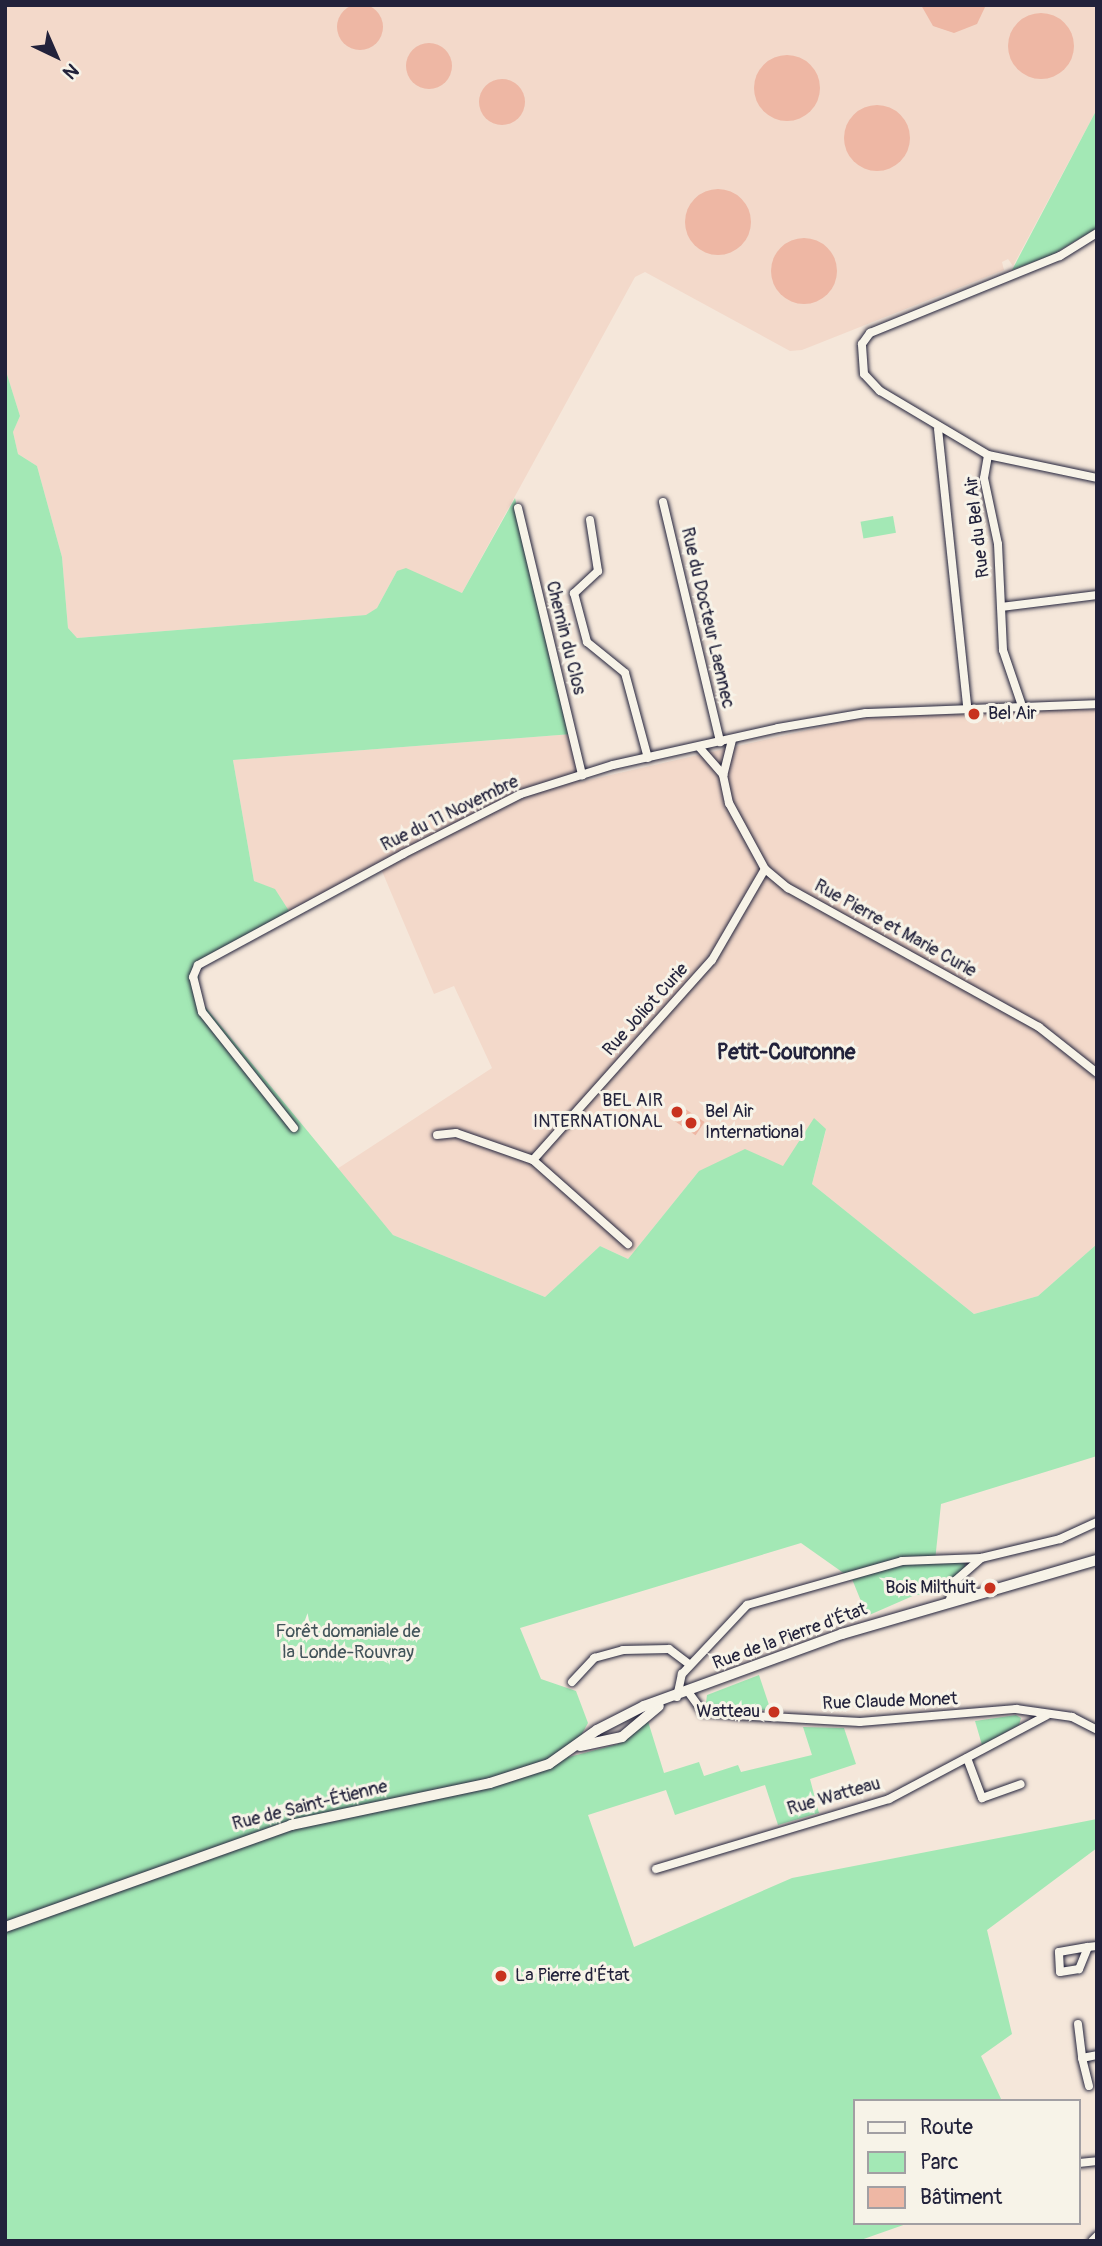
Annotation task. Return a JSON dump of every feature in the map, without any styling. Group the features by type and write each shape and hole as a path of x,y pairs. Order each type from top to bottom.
{"street":[{"path":"988,455 938,429 880,391 864,374 862,344 870,333 1060,256 1097,233"},
{"name":"Rue du Bel Air","path":"938,429 967,707"},
{"name":"Rue du Bel Air","path":"1021,703 1003,650 998,544 984,478 988,455 1097,478"},
{"name":"Rue du Docteur Laennec","path":"663,502 720,742"},
{"name":"Chemin du Clos","path":"518,508 582,775"},
{"path":"590,520 598,571 574,593 587,642 625,673 648,758"},
{"path":"1001,607 1097,595"},
{"name":"Rue du 11 Novembre","path":"294,1128 202,1012 193,977 198,965 521,794 648,758 866,713 1021,703 1097,704"},
{"path":"723,775 732,740"},
{"name":"Rue Pierre et Marie Curie","path":"699,747 723,775 740,828 765,869 788,888 1039,1027 1097,1073"},
{"name":"Rue Joliot Curie","path":"533,1160 712,960 765,869"},
{"path":"437,1135 456,1133 533,1160 628,1244"},
{"path":"677,1698 677,1684 690,1665 747,1605 902,1561 981,1558 1060,1539 1097,1522"},
{"path":"949,1603 955,1581 981,1558"},
{"name":"Rue de la Pierre d'État","path":"549,1764 608,1724 842,1634 1097,1560"},
{"path":"572,1682 594,1658 623,1650 670,1649 690,1665"},
{"name":"Rue Claude Monet","path":"689,1693 703,1712 819,1721 946,1718 1016,1709 1072,1717 1095,1727"},
{"path":"573,1748 622,1737 662,1703"},
{"name":"Rue Watteau","path":"656,1869 889,1799 1049,1715"},
{"path":"967,1758 982,1798 1021,1784"},
{"name":"Rue de Saint-Étienne","path":"5,1927 291,1825 490,1783 549,1764"},
{"path":"1078,2024 1089,2086"},
{"path":"1082,2057 1097,2054"},
{"path":"1092,2241 1097,2236"}],"shaded area":[{"path":"5,5 1097,5 1097,109 1013,266 1008,259 1002,262 1004,270 802,350 790,351 645,272 635,277 462,593 397,571 377,608 367,615 77,638 68,628 62,557 37,466 18,454 13,432 20,416 5,368"},
{"path":"1019,707 1097,710 1097,1244 1038,1296 974,1314 812,1184 826,1130 783,1167 699,1171 628,1259 600,1246 545,1297 393,1235 337,1169 492,1068 454,986 434,994 379,864 291,914 275,890 254,881 233,760 572,734 580,782 869,716"}],"green space":[{"path":"1097,109 1097,228 1052,255 1012,270"},
{"name":"Forêt domaniale de la Londe-Rouvray","path":"5,368 20,416 13,432 18,454 37,466 62,557 68,628 77,638 366,615 377,608 397,571 406,568 462,593 515,498 572,734 233,760 254,881 275,889 291,914 199,962 198,998 393,1235 545,1297 600,1246 628,1259 699,1171 745,1149 783,1166 814,1118 826,1129 812,1184 974,1314 1038,1296 1097,1244 1097,1456 941,1504 935,1561 965,1563 965,1575 938,1593 915,1595 867,1616 852,1579 801,1543 520,1628 541,1679 576,1691 588,1723 569,1757 618,1744 647,1718 664,1773 699,1762 704,1776 738,1765 741,1772 812,1755 803,1727 844,1728 856,1764 810,1779 819,1813 778,1825 765,1785 675,1815 666,1790 588,1815 634,1947 792,1878 1097,1819 1097,1848 987,1930 1012,2034 981,2056 1001,2099 853,2099 853,2225 903,2225 858,2241 5,2241"},
{"path":"893,516 896,533 863,538 861,522"},
{"path":"759,1675 771,1711 706,1703 707,1695"},
{"path":"1016,1715 1021,1718 1019,1725 982,1745 975,1721"}],"building":[{"path":"360,4 376,11 383,27 376,43 360,50 344,43 337,27 344,11"},
{"path":"921,5 986,5 977,24 954,33 933,26"},
{"path":"1035,13 1047,13 1059,18 1069,28 1074,46 1072,59 1059,74 1047,79 1035,79 1023,74 1013,64 1008,52 1008,40 1013,28 1023,18"},
{"path":"429,43 445,50 452,66 445,82 429,89 413,82 406,66 413,50"},
{"path":"787,55 800,58 810,65 817,75 820,88 817,101 810,111 800,118 787,121 774,118 764,111 757,101 754,88 757,75 764,65 774,58"},
{"path":"502,79 518,86 525,102 518,118 502,125 486,118 479,102 486,86"},
{"path":"877,105 890,108 900,115 907,125 910,138 907,151 900,161 890,168 877,171 864,168 854,161 847,151 844,138 847,125 854,115 864,108"},
{"path":"718,189 731,192 741,199 748,209 751,222 748,235 741,245 731,252 718,255 705,252 695,245 688,235 685,222 688,209 695,199 705,192"},
{"path":"804,238 817,241 827,248 834,258 837,271 834,284 827,294 817,301 804,304 791,301 781,294 774,284 771,271 774,258 781,248 791,241"},
{"name":"Bel Air International","path":"678,1104 705,1122 696,1135 669,1117"}],"place":[{"name":"Bel Air","path":"974,714"},
{"name":"BEL AIR INTERNATIONAL","path":"677,1112"},
{"name":"Bel Air International","path":"691,1123"},
{"name":"Bois Milthuit","path":"990,1588"},
{"name":"Watteau","path":"774,1712"},
{"name":"La Pierre d'État","path":"501,1976"}],"district":[{"name":"Petit-Couronne","path":"786,1053"}]}
